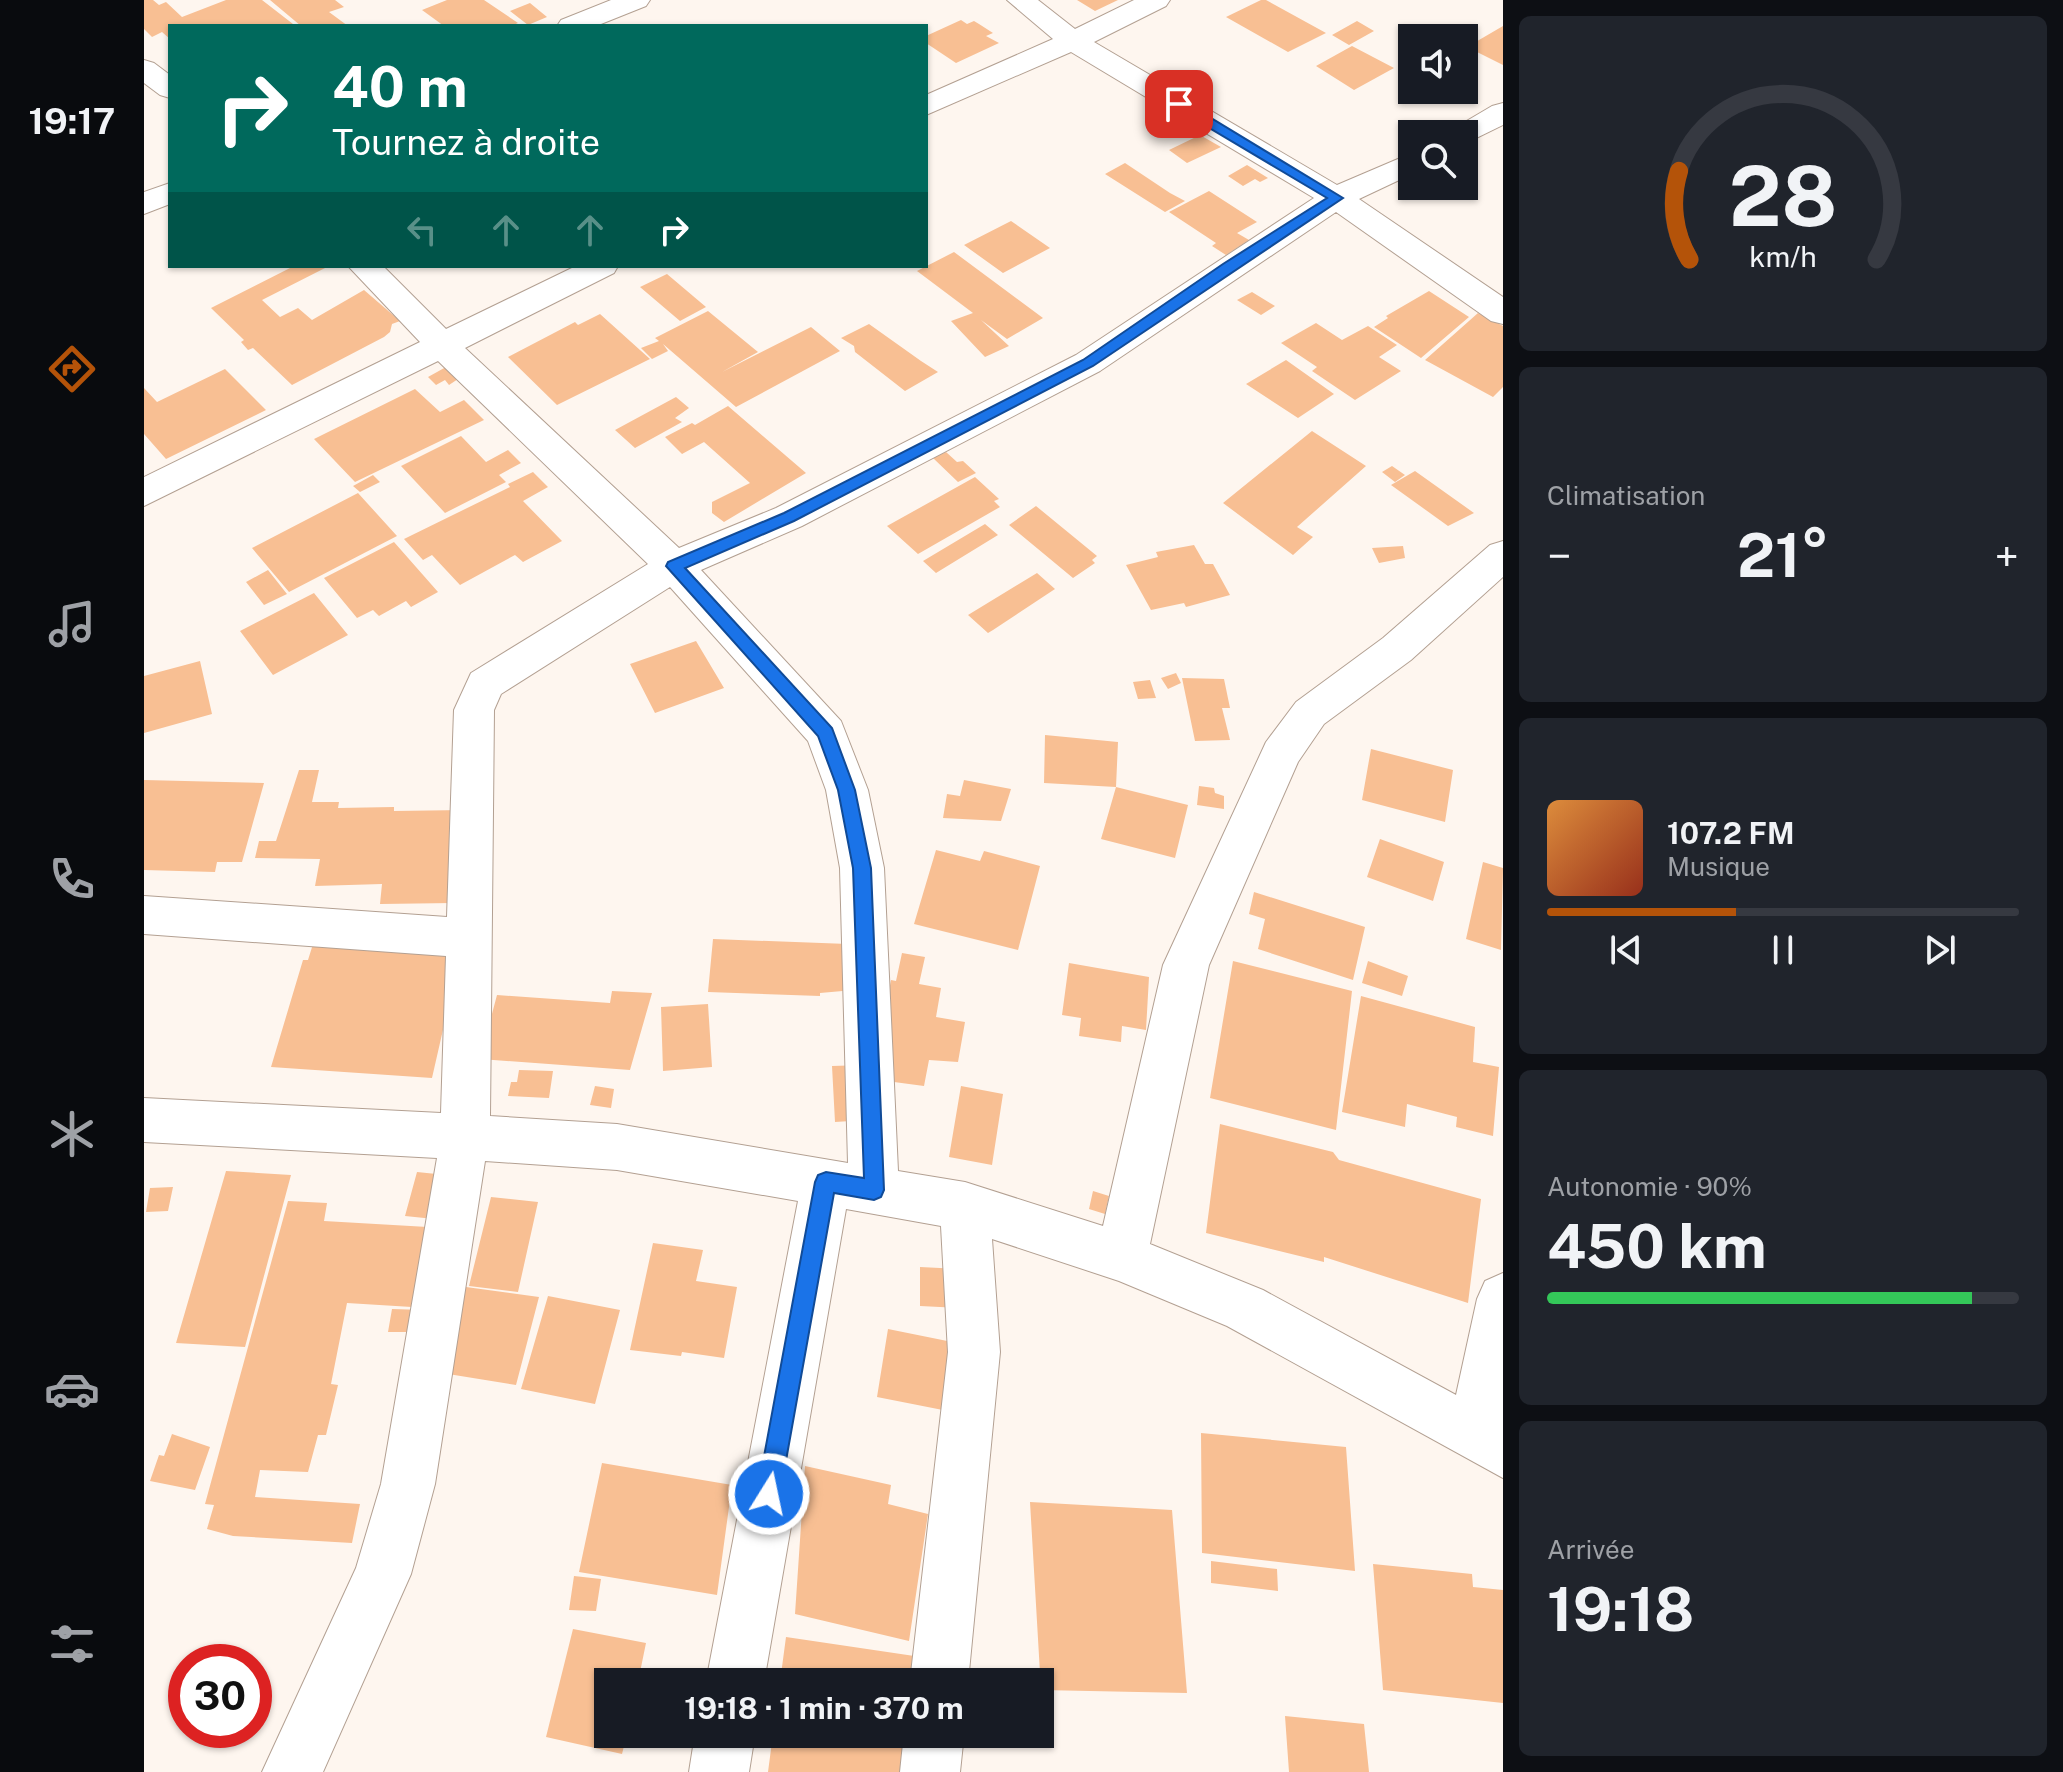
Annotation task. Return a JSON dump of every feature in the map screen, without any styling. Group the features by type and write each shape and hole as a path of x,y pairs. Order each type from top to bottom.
{"street":[{"path":"576,24 636,0"},
{"path":"1021,0 1073,41 1336,198 1503,313"},
{"path":"928,105 1073,41 1156,0"},
{"path":"144,69 168,87"},
{"path":"1478,127 1503,112"},
{"path":"304,1770 383,1574 408,1484 465,1136 474,710 485,684 674,566 789,517 1088,363 1336,198 1398,169"},
{"path":"144,204 168,193"},
{"path":"366,268 443,346 674,566 826,733 847,790 862,868 850,1186 738,1668"},
{"path":"144,493 598,268"},
{"path":"1122,1257 1157,1086 1186,965 1281,754 1310,713 1397,649 1503,555"},
{"path":"144,915 470,938"},
{"path":"144,1120 617,1147 965,1206 1122,1257 1245,1308 1488,1442 1503,1299"},
{"path":"940,1668 974,1352 965,1206"},
{"path":"719,1772 723,1748"},
{"path":"930,1772 933,1748"}],"building":[{"path":"144,0 153,0 159,5 166,2 182,17 226,0 262,0 293,24 168,24 168,37 162,32 152,37 144,29"},
{"path":"270,0 335,0 344,7 329,12 345,24 299,24"},
{"path":"447,0 484,0 518,23 441,24 422,10"},
{"path":"1077,0 1118,0 1095,11"},
{"path":"1261,0 1326,33 1288,52 1226,17"},
{"path":"530,3 547,17 527,24 510,11"},
{"path":"961,20 967,24 974,21 993,33 986,36 999,43 956,63 928,44 928,35"},
{"path":"1357,21 1374,31 1349,45 1332,35"},
{"path":"1503,26 1503,65 1478,52 1478,41"},
{"path":"1352,46 1394,68 1354,90 1316,66"},
{"path":"1200,135 1221,147 1187,163 1169,150"},
{"path":"1125,163 1185,201 1165,212 1105,174"},
{"path":"1247,165 1268,178 1260,182 1255,179 1243,186 1228,176"},
{"path":"1209,191 1257,222 1237,233 1249,240 1226,255 1212,246 1216,243 1169,212"},
{"path":"1011,221 1050,248 1003,273 964,245"},
{"path":"954,252 1043,318 1007,339 981,320 1009,346 985,357 951,321 973,313 917,271"},
{"path":"290,268 325,268 262,300 280,317 298,308 312,320 364,290 400,321 392,324 390,332 384,337 292,385 253,348 248,350 241,342 244,340 211,308"},
{"path":"667,274 706,307 680,321 640,287"},
{"path":"1429,291 1469,317 1421,358 1374,327 1388,318 1386,316"},
{"path":"1252,292 1275,306 1261,315 1237,300"},
{"path":"708,311 758,352 722,372 811,327 840,351 736,407 663,344 668,351 652,359 641,348 659,341 655,338"},
{"path":"1478,313 1503,326 1503,387 1493,397 1425,360"},
{"path":"600,314 650,359 557,405 508,357 575,322 578,325"},
{"path":"1316,323 1342,340 1368,326 1397,345 1379,357 1401,371 1355,400 1312,371 1317,367 1281,343"},
{"path":"869,324 938,372 905,391 841,338"},
{"path":"1286,360 1334,394 1298,418 1246,384"},
{"path":"446,367 458,379 449,385 445,380 436,385 428,377"},
{"path":"225,369 266,410 166,459 144,434 144,388 157,402"},
{"path":"415,389 440,412 464,400 484,420 355,482 314,439"},
{"path":"676,397 689,408 675,418 682,422 635,448 615,430"},
{"path":"728,406 806,473 724,522 712,513 712,502 750,483 704,442 682,454 665,437 692,423 695,425"},
{"path":"1312,431 1366,466 1297,527 1313,537 1293,555 1223,503"},
{"path":"461,436 486,462 508,450 521,463 499,475 506,482 445,513 401,466"},
{"path":"946,452 976,473 958,482 933,458"},
{"path":"1392,466 1405,475 1395,482 1382,472"},
{"path":"1415,471 1474,513 1448,526 1391,485"},
{"path":"533,472 548,487 523,501 562,541 523,562 515,555 460,585 432,555 423,560 404,539 510,487 508,484"},
{"path":"373,475 380,482 360,492 353,486"},
{"path":"975,477 999,499 994,501 1000,507 918,554 887,526"},
{"path":"358,493 397,536 289,592 252,548"},
{"path":"1036,506 1097,556 1092,560 1095,563 1073,578 1009,525"},
{"path":"985,524 998,535 936,573 923,561"},
{"path":"394,542 438,592 411,607 406,601 379,616 373,610 357,618 324,578"},
{"path":"1194,545 1205,564 1213,564 1230,595 1186,607 1184,603 1151,610 1126,565 1158,557 1156,552"},
{"path":"1403,546 1405,558 1379,563 1372,548"},
{"path":"268,570 287,594 264,605 246,582"},
{"path":"1037,573 1055,589 993,630 988,633 968,615"},
{"path":"314,593 348,635 273,675 240,631"},
{"path":"696,641 724,688 655,713 630,664"},
{"path":"200,661 212,714 144,733 144,676"},
{"path":"1176,673 1181,683 1168,689 1161,678"},
{"path":"1182,678 1224,679 1230,708 1222,708 1230,740 1195,741"},
{"path":"1150,680 1156,698 1138,699 1133,682"},
{"path":"1045,735 1118,742 1116,787 1044,783"},
{"path":"1371,749 1453,770 1445,822 1362,800"},
{"path":"299,770 319,770 312,802 339,802 338,808 394,807 394,811 464,810 453,903 380,904 382,884 315,886 320,859 255,858 259,841 276,841"},
{"path":"144,780 264,783 242,862 217,862 215,872 144,870"},
{"path":"964,780 1011,789 1001,821 943,818 947,794 960,796"},
{"path":"1199,786 1214,788 1215,793 1224,796 1224,809 1197,805"},
{"path":"1116,787 1188,805 1175,858 1101,839"},
{"path":"1380,839 1444,862 1433,901 1367,877"},
{"path":"936,850 980,861 984,851 1040,866 1018,950 914,924"},
{"path":"1483,862 1503,868 1501,950 1466,939"},
{"path":"1254,892 1365,927 1353,980 1258,949 1265,919 1249,914"},
{"path":"713,939 848,944 854,990 820,993 820,996 708,992"},
{"path":"313,944 460,955 432,1078 271,1067 303,960 308,960"},
{"path":"902,953 925,957 919,984 941,988 936,1017 965,1022 958,1062 929,1060 924,1086 879,1080 875,1064 891,980 896,981"},
{"path":"1233,961 1352,991 1336,1130 1210,1098"},
{"path":"1368,961 1408,976 1402,996 1362,983"},
{"path":"1069,963 1149,977 1146,1030 1122,1026 1121,1042 1079,1036 1081,1018 1062,1015"},
{"path":"612,991 652,993 630,1070 480,1059 497,995 610,1003"},
{"path":"1361,996 1475,1027 1473,1062 1499,1067 1493,1136 1456,1127 1457,1117 1407,1104 1405,1127 1342,1112"},
{"path":"708,1004 712,1067 663,1071 661,1007"},
{"path":"864,1065 867,1120 835,1122 832,1066"},
{"path":"519,1070 553,1071 549,1098 508,1096 511,1082 517,1082"},
{"path":"595,1086 614,1089 611,1108 590,1105"},
{"path":"961,1086 1003,1094 992,1165 949,1157"},
{"path":"1220,1124 1333,1152 1339,1160 1481,1199 1468,1303 1324,1257 1324,1262 1206,1233"},
{"path":"226,1171 291,1175 245,1347 176,1343"},
{"path":"417,1172 456,1176 444,1220 405,1216"},
{"path":"173,1187 168,1211 146,1212 150,1188"},
{"path":"1093,1191 1109,1196 1105,1214 1089,1209"},
{"path":"491,1197 538,1202 518,1292 469,1286"},
{"path":"288,1201 327,1203 324,1221 445,1228 428,1308 347,1303 331,1384 338,1385 326,1435 318,1435 308,1472 260,1470 255,1497 360,1504 352,1543 233,1536 207,1529 214,1505 205,1504"},
{"path":"653,1243 703,1250 696,1281 737,1287 724,1358 682,1352 681,1356 630,1350"},
{"path":"920,1267 960,1269 960,1308 920,1306"},
{"path":"466,1287 539,1297 516,1385 442,1373"},
{"path":"548,1296 620,1310 595,1404 521,1389"},
{"path":"392,1309 424,1310 420,1332 388,1332"},
{"path":"888,1329 967,1345 958,1413 877,1397"},
{"path":"1201,1433 1346,1447 1355,1571 1202,1553"},
{"path":"172,1434 210,1447 195,1490 150,1481 159,1455 164,1456"},
{"path":"602,1463 732,1485 717,1595 579,1572"},
{"path":"805,1466 891,1485 888,1504 928,1514 909,1641 795,1614"},
{"path":"1030,1502 1172,1510 1187,1693 1054,1690 1054,1668 1040,1668"},
{"path":"1211,1561 1277,1569 1278,1591 1211,1583"},
{"path":"1373,1564 1472,1574 1473,1587 1503,1590 1503,1703 1383,1690"},
{"path":"574,1576 601,1579 596,1611 569,1610"},
{"path":"573,1629 646,1643 641,1668 594,1668 594,1748 546,1737"},
{"path":"786,1637 921,1657 920,1668 782,1668"},
{"path":"1285,1716 1364,1724 1369,1772 1289,1772"},
{"path":"595,1748 624,1748 622,1754"},
{"path":"771,1748 917,1748 920,1772 768,1772"}],"route":[{"path":"769,1494 826,1182 874,1190 862,868 847,790 826,733 674,566 789,517 1088,363 1336,198 1179,104"}]}
